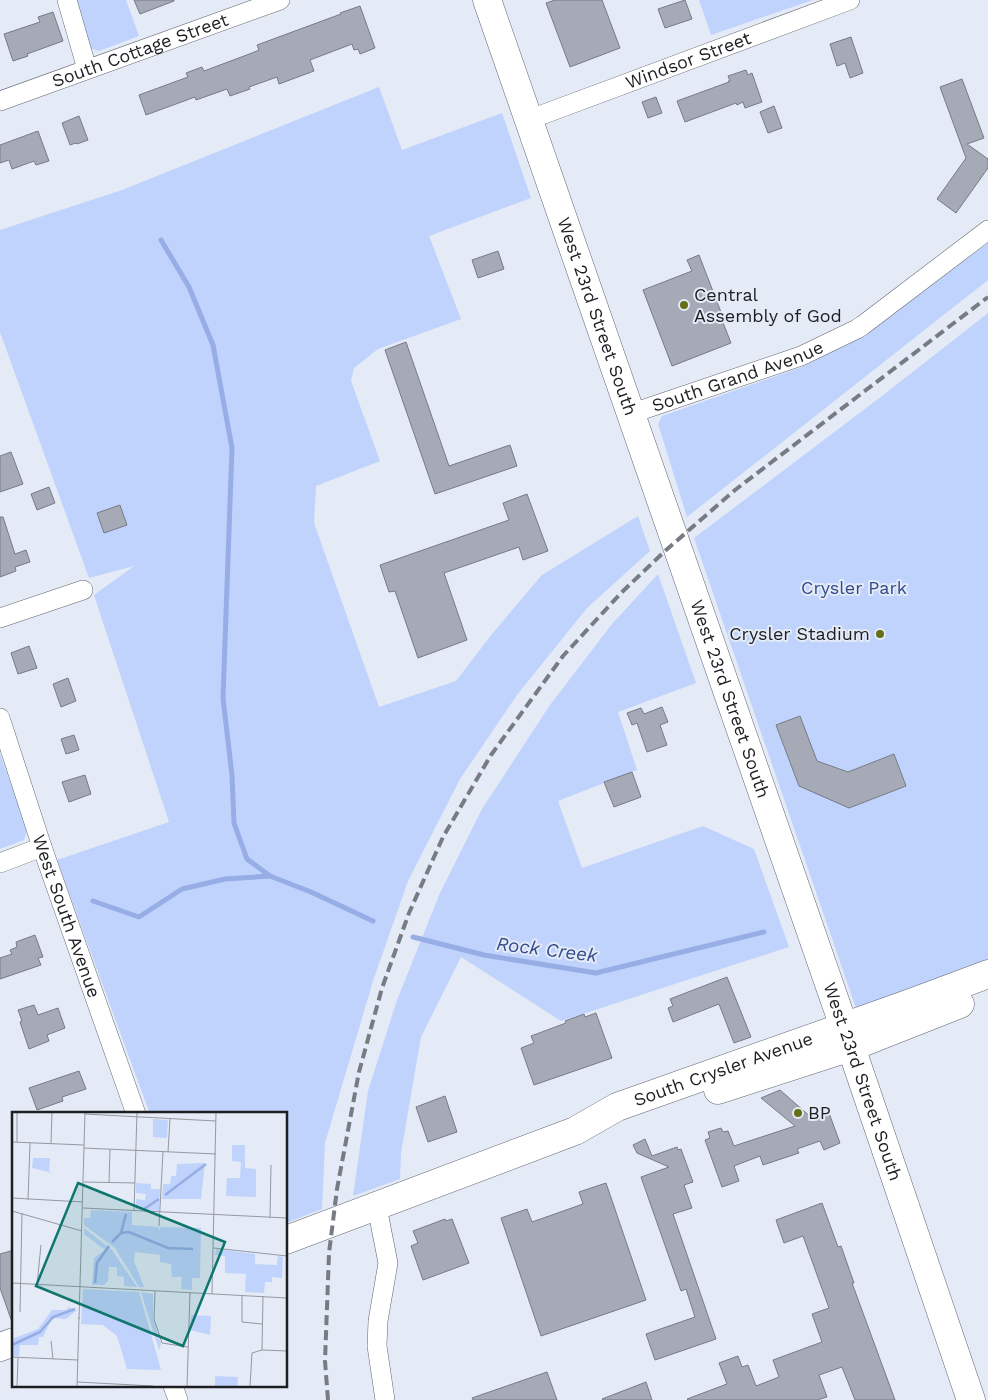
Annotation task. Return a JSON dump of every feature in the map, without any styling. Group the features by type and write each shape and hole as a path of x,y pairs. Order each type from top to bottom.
{"main road":[{"name":"West 23rd Street South","path":"487,0 848,1037 967,1399"},
{"name":"South Crysler Avenue","path":"288,1239 575,1131 623,1122 848,1037 988,974"},
{"name":"South Crysler Avenue","path":"848,1037 988,994"},
{"path":"0,1347 12,1343"}],"street":[{"path":"67,0 87,69"},
{"name":"South Cottage Street","path":"0,101 280,0"},
{"name":"Windsor Street","path":"528,120 850,0"},
{"name":"South Grand Avenue","path":"630,414 802,356 864,326 988,230"},
{"path":"0,618 83,590"},
{"name":"West South Avenue","path":"0,718 42,847 135,1112"},
{"path":"0,863 42,847"},
{"path":"377,1207 388,1263 378,1321 377,1346 385,1400"},
{"path":"174,1388 178,1400"}],"green space":[{"path":"76,0 126,0 139,36 99,51 90,48"},
{"path":"699,0 813,0 711,35"},
{"path":"379,87 402,150 502,113 531,198 429,236 461,319 378,349 354,368 351,381 380,461 316,486 314,523 379,707 456,681 492,634 542,575 638,516 650,551 587,608 517,695 460,779 408,881 373,981 325,1143 322,1209 288,1222 288,1112 149,1112 57,860 169,822 94,595 134,566 89,578 0,332 0,230 122,190"},
{"path":"988,243 988,280 687,517 658,424 662,416 802,367 857,339"},
{"name":"Crysler Park","path":"988,313 988,961 856,1008 694,538"},
{"path":"658,574 696,683 618,712 637,770 558,801 582,868 703,826 754,849 789,947 561,1021 461,957 421,1037 401,1153 400,1179 353,1196 368,1091 397,1000 440,893 482,809 550,705 612,624"},
{"path":"0,754 27,830 24,840 0,849"}],"building":[{"path":"134,0 174,0 174,1 140,14"},
{"path":"555,0 602,0 620,48 570,67 546,3"},
{"path":"685,0 692,19 665,28 658,9"},
{"path":"360,6 375,48 360,54 358,49 354,50 352,44 310,60 314,71 279,84 277,77 230,96 227,89 196,100 195,97 146,115 139,95 188,77 186,73 202,67 204,71 252,53 259,50 257,45"},
{"path":"53,12 63,41 13,61 4,34 40,22 38,17"},
{"path":"851,37 863,73 850,78 845,63 837,66 830,44"},
{"path":"746,70 748,75 752,73 762,102 745,108 743,102 737,105 736,103 685,122 677,101 729,82 728,76"},
{"path":"962,79 984,138 967,144 988,159 988,168 956,213 937,199 966,158 940,87"},
{"path":"656,97 662,113 648,118 642,102"},
{"path":"774,106 782,128 768,133 760,112"},
{"path":"79,116 88,140 70,145 62,123"},
{"path":"38,131 49,161 36,165 34,161 12,169 9,160 0,163 0,145"},
{"path":"498,251 504,269 478,278 472,260"},
{"name":"Central Assembly of God","path":"699,255 731,343 672,366 643,290 692,271 687,260"},
{"path":"406,342 449,466 510,445 517,466 435,494 385,350"},
{"path":"11,452 23,484 0,492 0,456"},
{"path":"49,487 55,503 37,510 31,494"},
{"path":"527,494 548,551 523,560 519,547 444,573 467,640 418,658 395,591 389,592 380,565 509,520 503,503"},
{"path":"120,505 127,525 104,533 97,513"},
{"path":"0,517 3,517 15,554 26,550 30,562 15,567 16,571 0,577"},
{"path":"29,646 37,668 18,674 11,653"},
{"path":"68,678 76,701 61,707 53,684"},
{"path":"662,707 668,722 660,725 667,745 647,752 637,723 632,725 627,713 641,708 644,714"},
{"path":"800,716 817,761 848,772 894,754 906,786 849,808 799,786 776,725"},
{"path":"74,735 79,750 66,754 61,739"},
{"path":"632,772 641,797 614,807 604,782"},
{"path":"85,775 91,794 69,802 62,782"},
{"path":"35,935 43,957 38,958 41,965 0,979 0,958 12,954 10,950 17,947 16,942"},
{"path":"727,977 751,1037 734,1043 719,1004 673,1022 668,1008 673,1006 670,999"},
{"path":"34,1005 38,1015 58,1008 65,1028 47,1035 49,1041 29,1049 18,1010"},
{"path":"596,1013 612,1058 534,1085 521,1048 534,1043 531,1036 584,1014 585,1017"},
{"path":"79,1071 86,1089 62,1097 63,1101 37,1110 29,1088"},
{"path":"780,1090 813,1119 829,1113 840,1143 824,1150 820,1141 797,1149 799,1153 763,1165 760,1156 734,1166 739,1181 722,1187 705,1140 710,1138 708,1132 721,1128 723,1132 728,1131 734,1146 795,1126 761,1098"},
{"path":"445,1096 457,1132 428,1142 416,1107"},
{"path":"645,1139 652,1156 677,1147 678,1150 681,1149 693,1182 684,1185 692,1208 673,1214 716,1339 655,1360 646,1334 695,1317 686,1289 681,1291 641,1177 669,1167 637,1153 633,1145"},
{"path":"606,1183 646,1300 541,1336 501,1218 527,1209 532,1222 583,1204 579,1192"},
{"path":"822,1203 838,1247 841,1246 854,1283 852,1283 895,1400 855,1400 842,1367 819,1375 827,1397 817,1400 688,1400 727,1384 719,1363 738,1356 742,1367 748,1365 756,1386 779,1377 773,1360 822,1342 812,1314 829,1308 803,1236 784,1243 776,1220"},
{"path":"445,1219 446,1221 452,1219 469,1263 423,1280 411,1246 418,1243 413,1231"},
{"path":"12,1251 12,1322 0,1288 0,1254"},
{"path":"547,1372 557,1400 473,1400 472,1398"},
{"path":"646,1382 652,1400 602,1399"}],"waterway":[{"path":"161,240 189,287 213,345 232,448 223,698 232,775 234,823 247,859 270,876 311,892 373,921"},
{"path":"93,901 139,917 182,889 225,879 270,876"},
{"name":"Rock Creek","path":"413,937 484,955 596,973 764,932"}],"railway":[{"path":"328,1400 325,1361 329,1253 337,1189 359,1072 382,988 409,913 443,837 491,755 563,656 621,593 665,551 735,490 988,297"}],"place":[{"name":"Central Assembly of God","path":"684,305"},
{"name":"Crysler Stadium","path":"880,634"},
{"name":"BP","path":"798,1113"}]}
